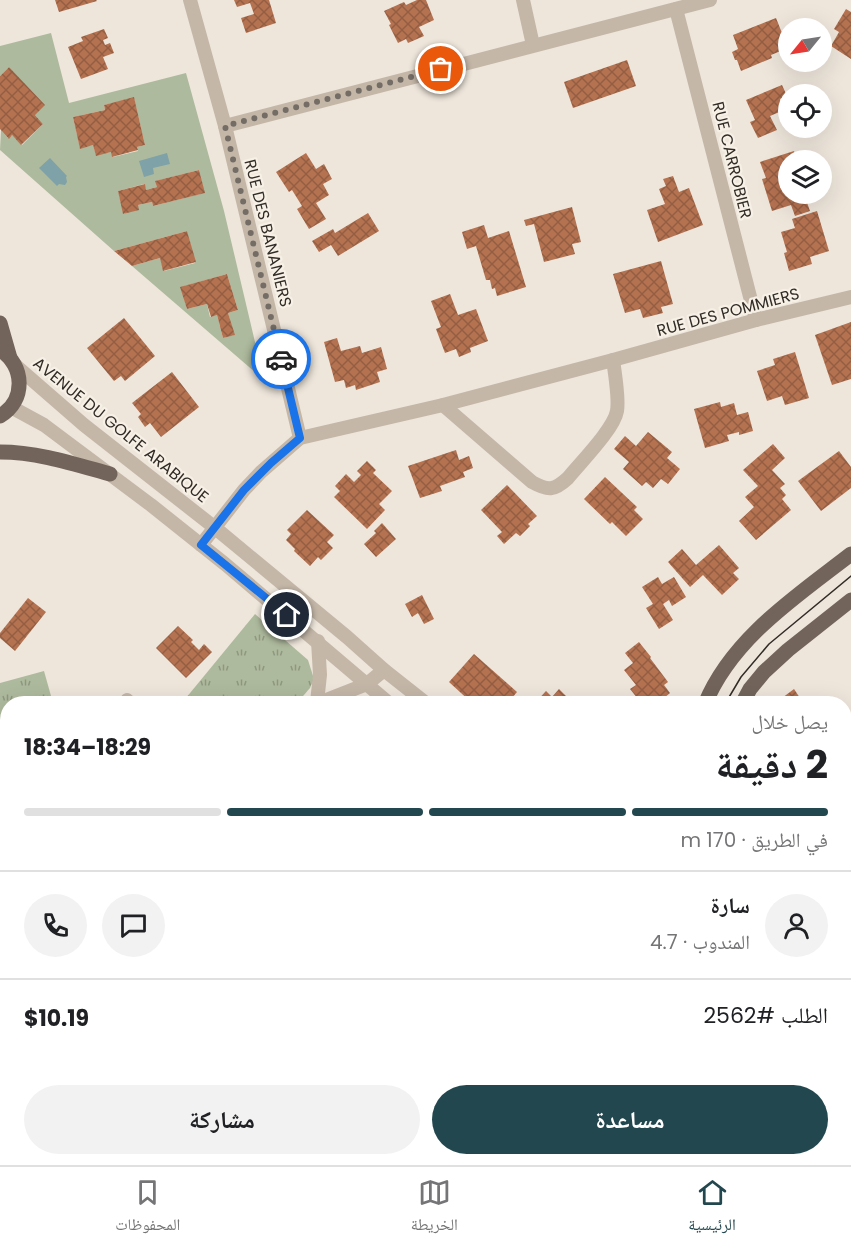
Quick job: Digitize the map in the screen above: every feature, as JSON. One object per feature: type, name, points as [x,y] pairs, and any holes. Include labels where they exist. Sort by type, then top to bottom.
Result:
[{"type":"main road","points":[[0,323],[9,358],[19,373],[19,391],[6,411]]},
{"type":"main road","points":[[0,452],[44,457],[110,474]]},
{"type":"main road","points":[[709,696],[727,664],[747,640],[787,604],[851,554]]},
{"type":"main road","points":[[746,696],[764,672],[788,650],[851,600]]},
{"type":"street","name":"RUE DES BANANIERS","points":[[190,0],[225,126],[300,438]]},
{"type":"street","points":[[523,0],[533,45]]},
{"type":"street","points":[[225,126],[710,0]]},
{"type":"street","name":"RUE CARROBIER","points":[[676,9],[756,320]]},
{"type":"street","name":"RUE DES POMMIERS","points":[[300,438],[443,405],[756,320],[851,297]]},
{"type":"street","name":"AVENUE DU GOLFE ARABIQUE","points":[[9,358],[84,425],[214,527],[417,696]]},
{"type":"street","points":[[443,405],[532,482],[542,488],[551,489],[568,478],[615,420],[618,410],[614,360]]},
{"type":"street","points":[[6,411],[44,425],[110,474],[201,545],[381,696]]},
{"type":"street","points":[[201,545],[248,485],[300,438]]},
{"type":"street","points":[[318,641],[320,675],[318,696]]},
{"type":"street","points":[[335,696],[367,684],[384,670]]},
{"type":"green space","points":[[51,33],[69,103],[186,73],[224,211],[264,380],[132,266],[160,258],[164,271],[195,263],[187,231],[114,251],[0,150],[1,130],[8,138],[12,135],[22,145],[43,124],[35,115],[9,67],[0,76],[0,46]],"holes":[[[134,98],[145,145],[137,147],[138,151],[113,157],[111,152],[96,155],[93,145],[80,148],[73,117],[105,110],[104,105]],[[199,170],[204,193],[153,206],[152,202],[138,205],[124,214],[118,191],[144,184],[146,190],[157,187],[156,181]],[[227,274],[238,310],[228,313],[234,335],[223,338],[217,315],[210,317],[207,304],[187,309],[181,287]]]},
{"type":"green space","points":[[255,614],[308,660],[314,679],[303,696],[188,696]]},
{"type":"green space","points":[[44,671],[51,696],[0,696],[0,683]]},
{"type":"water","points":[[167,153],[170,164],[153,168],[154,174],[144,177],[139,161]]},
{"type":"water","points":[[50,158],[67,176],[65,185],[57,186],[39,168]]},
{"type":"building","points":[[55,0],[96,0],[97,1],[59,12]]},
{"type":"building","points":[[234,0],[269,0],[276,23],[246,33],[241,18],[254,14],[250,3],[237,7]]},
{"type":"building","points":[[417,0],[426,0],[434,20],[419,27],[424,36],[408,43],[406,39],[398,43],[384,11],[404,2],[406,5]]},
{"type":"building","points":[[846,9],[851,12],[851,59],[832,47],[839,32],[834,29]]},
{"type":"building","points":[[776,18],[778,52],[771,55],[772,58],[741,71],[732,52],[738,49],[733,35]]},
{"type":"building","points":[[104,29],[108,38],[103,40],[105,45],[110,43],[114,53],[103,57],[108,69],[81,79],[68,47],[83,41],[81,37]]},
{"type":"building","points":[[627,60],[636,86],[573,108],[564,82]]},
{"type":"building","points":[[9,67],[45,105],[35,115],[43,124],[21,145],[12,135],[9,139],[0,129],[0,76]]},
{"type":"building","points":[[778,87],[778,113],[770,116],[777,130],[758,138],[750,122],[755,120],[746,100]]},
{"type":"building","points":[[134,97],[145,145],[137,147],[138,150],[112,157],[111,152],[96,156],[93,145],[80,149],[73,117],[105,110],[104,105]]},
{"type":"building","points":[[306,153],[316,169],[324,164],[332,179],[323,184],[329,195],[316,203],[326,219],[309,229],[297,209],[302,206],[292,190],[289,192],[276,172]]},
{"type":"building","points":[[778,156],[778,204],[808,204],[810,211],[795,216],[791,205],[772,211],[762,179],[766,178],[760,162]]},
{"type":"building","points":[[199,170],[205,193],[153,206],[152,202],[138,205],[139,210],[123,214],[118,191],[145,184],[146,190],[157,187],[155,181]]},
{"type":"building","points":[[673,176],[679,192],[689,188],[703,225],[658,242],[647,210],[665,204],[659,189],[666,186],[663,179]]},
{"type":"building","points":[[572,207],[581,242],[572,244],[575,254],[544,262],[534,224],[526,226],[524,220]]},
{"type":"building","points":[[817,211],[829,251],[810,257],[812,264],[789,271],[784,253],[787,252],[781,232],[795,228],[792,219]]},
{"type":"building","points":[[368,213],[379,231],[338,256],[331,245],[319,252],[312,241],[333,229],[335,233]]},
{"type":"building","points":[[484,225],[488,238],[509,231],[526,287],[497,296],[495,288],[492,289],[490,280],[486,280],[476,246],[467,249],[462,232]]},
{"type":"building","points":[[187,231],[196,262],[163,271],[160,258],[132,266],[114,251]]},
{"type":"building","points":[[661,261],[673,304],[661,307],[663,313],[643,318],[640,309],[625,313],[613,274]]},
{"type":"building","points":[[227,274],[238,310],[228,313],[235,335],[223,338],[217,315],[211,317],[207,304],[187,309],[180,287]]},
{"type":"building","points":[[450,294],[458,315],[476,309],[488,341],[470,348],[471,352],[459,357],[456,349],[445,353],[436,329],[441,327],[431,301]]},
{"type":"building","points":[[124,318],[155,356],[125,381],[121,376],[114,381],[87,348]]},
{"type":"building","points":[[851,322],[851,379],[832,385],[815,335]]},
{"type":"building","points":[[337,338],[341,351],[360,346],[362,353],[381,347],[387,369],[377,372],[380,382],[356,390],[355,385],[346,388],[344,380],[335,382],[324,342]]},
{"type":"building","points":[[795,352],[809,398],[785,405],[782,396],[767,401],[757,371],[775,365],[773,359]]},
{"type":"building","points":[[172,372],[199,407],[161,437],[150,423],[145,427],[138,417],[141,414],[132,403]]},
{"type":"building","points":[[720,402],[721,407],[734,403],[737,415],[748,412],[753,431],[739,435],[739,432],[727,435],[729,441],[705,448],[694,409]]},
{"type":"building","points":[[648,432],[672,452],[667,458],[680,469],[668,484],[661,479],[653,488],[646,482],[642,486],[623,469],[629,462],[614,449],[625,436],[636,446]]},
{"type":"building","points":[[773,444],[785,458],[772,470],[785,484],[780,488],[786,495],[782,499],[791,510],[756,540],[739,521],[754,507],[745,497],[758,486],[743,470]]},
{"type":"building","points":[[456,450],[459,460],[469,456],[473,468],[463,472],[465,477],[440,486],[442,491],[420,498],[408,466]]},
{"type":"building","points":[[839,451],[851,467],[851,488],[821,511],[798,481]]},
{"type":"building","points":[[367,461],[376,470],[373,473],[392,491],[379,504],[385,510],[367,529],[334,497],[340,491],[335,486],[346,474],[354,482],[361,475],[357,471]]},
{"type":"building","points":[[605,477],[637,507],[634,510],[643,519],[626,536],[584,499]]},
{"type":"building","points":[[507,485],[537,516],[520,536],[516,533],[504,544],[497,536],[502,532],[481,510]]},
{"type":"building","points":[[307,510],[334,535],[327,542],[333,548],[321,560],[318,557],[310,566],[286,540],[291,534],[287,530]]},
{"type":"building","points":[[382,523],[396,539],[376,557],[364,544],[376,533],[374,531]]},
{"type":"building","points":[[719,545],[739,568],[733,573],[739,579],[722,595],[703,575],[690,587],[668,562],[682,549],[696,565]]},
{"type":"building","points":[[658,577],[662,584],[674,577],[686,597],[672,606],[669,600],[663,604],[673,620],[659,629],[646,608],[653,604],[642,587]]},
{"type":"building","points":[[422,595],[434,619],[424,624],[418,613],[412,617],[405,604]]},
{"type":"building","points":[[28,598],[46,612],[15,651],[0,638],[0,633]]},
{"type":"building","points":[[178,626],[193,640],[191,642],[199,650],[204,644],[212,652],[186,678],[156,648]]},
{"type":"building","points":[[639,642],[668,682],[664,685],[670,693],[666,696],[636,696],[630,689],[636,685],[624,670],[633,663],[625,653]]},
{"type":"building","points":[[474,654],[517,692],[514,696],[464,696],[449,682]]},
{"type":"building","points":[[559,689],[566,696],[553,696]]},
{"type":"building","points":[[794,689],[799,696],[785,696]]},
{"type":"building","points":[[546,691],[551,696],[541,696]]},
{"type":"tram line","points":[[730,696],[741,677],[769,644],[851,576]]},
{"type":"way so far","points":[[281,359],[225,126],[441,69]]},
{"type":"route","points":[[281,359],[300,438],[244,490],[201,545],[287,615]]}]
